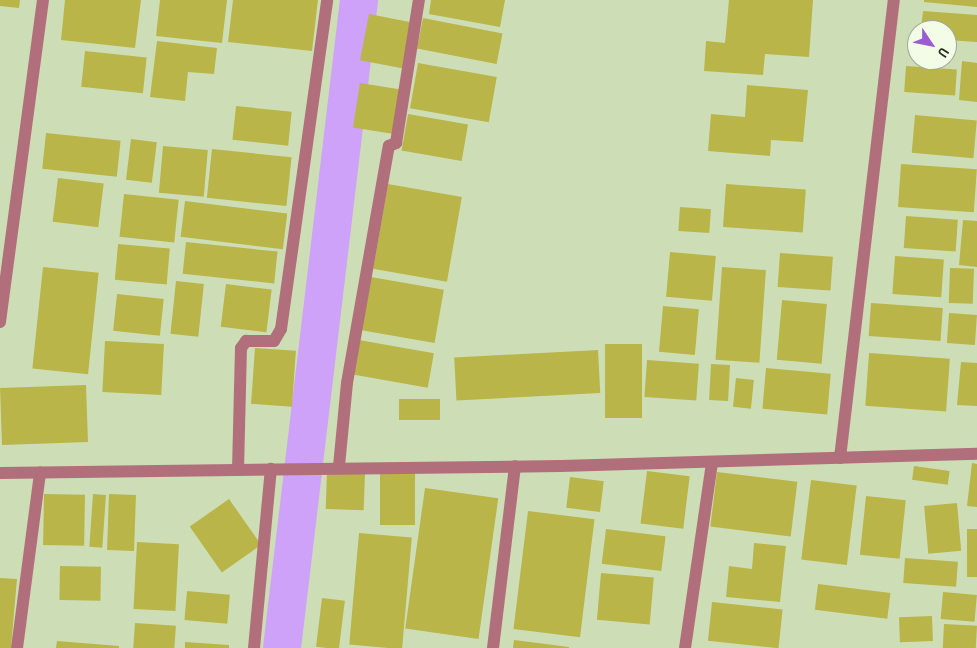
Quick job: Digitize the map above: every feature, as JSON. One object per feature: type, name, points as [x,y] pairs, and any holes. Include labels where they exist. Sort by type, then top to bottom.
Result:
[{"type":"street","points":[[0,322],[43,0]]},
{"type":"street","points":[[238,470],[241,348],[246,341],[274,341],[281,329],[327,0]]},
{"type":"street","points":[[339,466],[347,382],[389,146],[396,143],[419,0]]},
{"type":"street","points":[[840,458],[894,0]]},
{"type":"street","points":[[0,473],[238,470],[339,466],[515,466],[977,454]]},
{"type":"street","points":[[685,648],[712,462]]},
{"type":"street","points":[[493,648],[515,466]]},
{"type":"street","points":[[254,648],[274,469]]},
{"type":"street","points":[[17,648],[40,473]]},
{"type":"building","points":[[0,0],[20,0],[19,8],[0,6]]},
{"type":"building","points":[[65,0],[141,0],[135,48],[61,40]]},
{"type":"building","points":[[160,0],[227,0],[222,43],[156,36]]},
{"type":"building","points":[[233,0],[318,0],[312,51],[228,42]]},
{"type":"building","points":[[431,0],[505,0],[500,27],[429,14]]},
{"type":"building","points":[[729,0],[813,0],[809,57],[765,54],[763,75],[704,71],[706,41],[725,43]]},
{"type":"building","points":[[924,0],[977,0],[977,7],[924,2]]},
{"type":"building","points":[[923,11],[977,15],[977,42],[957,41],[957,20],[922,20]]},
{"type":"building","points":[[369,14],[412,22],[403,69],[360,60]]},
{"type":"building","points":[[423,18],[503,33],[497,64],[417,48]]},
{"type":"building","points":[[157,41],[217,48],[214,74],[188,72],[185,101],[150,97]]},
{"type":"building","points":[[85,51],[147,57],[143,93],[81,87]]},
{"type":"building","points":[[962,61],[977,63],[977,102],[959,100]]},
{"type":"building","points":[[418,63],[497,77],[489,122],[410,108]]},
{"type":"building","points":[[906,66],[907,70],[957,70],[955,95],[904,92]]},
{"type":"building","points":[[360,83],[402,90],[395,134],[353,127]]},
{"type":"building","points":[[747,85],[808,90],[803,142],[771,140],[770,156],[708,151],[711,114],[745,117]]},
{"type":"building","points":[[236,106],[292,112],[288,146],[232,140]]},
{"type":"building","points":[[408,114],[468,125],[462,161],[402,150]]},
{"type":"building","points":[[915,115],[977,120],[973,158],[912,153]]},
{"type":"building","points":[[46,133],[121,141],[117,177],[42,169]]},
{"type":"building","points":[[131,139],[157,142],[152,183],[126,180]]},
{"type":"building","points":[[163,146],[208,150],[204,197],[159,193]]},
{"type":"building","points":[[212,149],[292,157],[286,206],[207,198]]},
{"type":"building","points":[[901,164],[977,169],[974,212],[898,207]]},
{"type":"building","points":[[58,178],[104,184],[98,227],[53,222]]},
{"type":"building","points":[[388,184],[462,197],[447,282],[373,269]]},
{"type":"building","points":[[726,184],[806,190],[803,232],[723,227]]},
{"type":"building","points":[[124,194],[179,200],[174,243],[120,237]]},
{"type":"building","points":[[185,201],[287,214],[283,249],[181,237]]},
{"type":"building","points":[[680,207],[711,209],[709,233],[678,231]]},
{"type":"building","points":[[906,216],[958,220],[956,252],[904,248]]},
{"type":"building","points":[[963,220],[977,221],[977,267],[959,265]]},
{"type":"building","points":[[186,242],[277,252],[274,283],[183,274]]},
{"type":"building","points":[[118,244],[170,249],[167,284],[115,280]]},
{"type":"building","points":[[670,252],[716,256],[712,301],[666,297]]},
{"type":"building","points":[[780,253],[833,257],[830,291],[778,287]]},
{"type":"building","points":[[895,256],[944,259],[941,297],[892,294]]},
{"type":"building","points":[[43,267],[99,273],[88,374],[32,368]]},
{"type":"building","points":[[722,267],[766,270],[759,363],[716,360]]},
{"type":"building","points":[[950,268],[974,269],[973,304],[949,303]]},
{"type":"building","points":[[371,277],[444,290],[434,343],[362,330]]},
{"type":"building","points":[[176,281],[204,284],[198,337],[170,334]]},
{"type":"building","points":[[226,284],[272,290],[266,332],[221,327]]},
{"type":"building","points":[[117,294],[164,299],[160,336],[113,331]]},
{"type":"building","points":[[782,300],[827,304],[822,364],[777,360]]},
{"type":"building","points":[[871,303],[943,308],[941,341],[869,336]]},
{"type":"building","points":[[663,306],[699,309],[695,355],[659,352]]},
{"type":"building","points":[[949,313],[977,315],[975,345],[947,343]]},
{"type":"building","points":[[359,340],[434,353],[428,388],[353,374]]},
{"type":"building","points":[[105,341],[164,344],[161,395],[102,392]]},
{"type":"building","points":[[605,344],[642,344],[642,418],[605,418]]},
{"type":"building","points":[[255,348],[296,351],[292,407],[251,404]]},
{"type":"building","points":[[598,350],[600,393],[456,400],[454,358]]},
{"type":"building","points":[[869,353],[950,359],[946,412],[865,406]]},
{"type":"building","points":[[647,360],[699,364],[696,401],[644,397]]},
{"type":"building","points":[[961,362],[977,363],[977,406],[957,405]]},
{"type":"building","points":[[711,364],[730,365],[728,401],[709,400]]},
{"type":"building","points":[[766,368],[831,374],[827,415],[762,409]]},
{"type":"building","points":[[736,378],[754,380],[751,409],[733,407]]},
{"type":"building","points":[[86,385],[88,442],[2,445],[0,388]]},
{"type":"building","points":[[399,399],[440,399],[440,420],[399,420]]},
{"type":"building","points":[[972,463],[977,464],[977,507],[967,506]]},
{"type":"building","points":[[914,466],[950,471],[948,485],[912,480]]},
{"type":"building","points":[[647,471],[690,476],[683,529],[641,524]]},
{"type":"building","points":[[327,472],[365,473],[364,510],[326,509]]},
{"type":"building","points":[[380,472],[415,472],[415,525],[380,525]]},
{"type":"building","points":[[717,472],[797,482],[791,536],[710,527]]},
{"type":"building","points":[[570,477],[604,481],[600,512],[566,508]]},
{"type":"building","points":[[811,480],[857,486],[847,565],[801,559]]},
{"type":"building","points":[[425,488],[498,498],[479,639],[405,629]]},
{"type":"building","points":[[44,494],[85,495],[84,546],[43,545]]},
{"type":"building","points":[[93,494],[106,495],[102,548],[89,547]]},
{"type":"building","points":[[109,494],[136,495],[134,551],[107,550]]},
{"type":"building","points":[[866,496],[906,500],[900,559],[860,555]]},
{"type":"building","points":[[229,499],[261,545],[222,572],[190,527]]},
{"type":"building","points":[[957,503],[961,551],[928,554],[924,506]]},
{"type":"building","points":[[528,511],[595,519],[580,637],[513,629]]},
{"type":"building","points":[[606,529],[666,536],[661,571],[602,564]]},
{"type":"building","points":[[967,529],[977,529],[977,577],[967,577]]},
{"type":"building","points":[[359,533],[412,538],[402,648],[349,645]]},
{"type":"building","points":[[137,542],[179,544],[175,611],[133,609]]},
{"type":"building","points":[[754,543],[786,546],[780,602],[726,597],[729,566],[752,569]]},
{"type":"building","points":[[905,558],[958,562],[956,587],[903,583]]},
{"type":"building","points":[[60,566],[101,567],[100,601],[59,600]]},
{"type":"building","points":[[601,573],[654,578],[650,624],[597,620]]},
{"type":"building","points":[[0,578],[17,579],[11,648],[0,648]]},
{"type":"building","points":[[818,584],[890,593],[887,619],[815,610]]},
{"type":"building","points":[[187,591],[230,595],[227,624],[184,620]]},
{"type":"building","points":[[943,592],[977,595],[975,622],[941,619]]},
{"type":"building","points":[[322,598],[345,601],[339,648],[316,647]]},
{"type":"building","points":[[712,602],[783,609],[779,648],[708,641]]},
{"type":"building","points":[[932,616],[933,641],[900,642],[899,617]]},
{"type":"building","points":[[135,623],[176,626],[174,648],[133,648]]},
{"type":"building","points":[[944,624],[977,626],[976,648],[943,648]]},
{"type":"building","points":[[514,640],[569,647],[569,648],[513,648]]},
{"type":"building","points":[[57,641],[119,646],[119,648],[56,648]]},
{"type":"building","points":[[185,642],[229,645],[229,648],[185,648]]},
{"type":"waterway","points":[[282,648],[359,0]]}]
